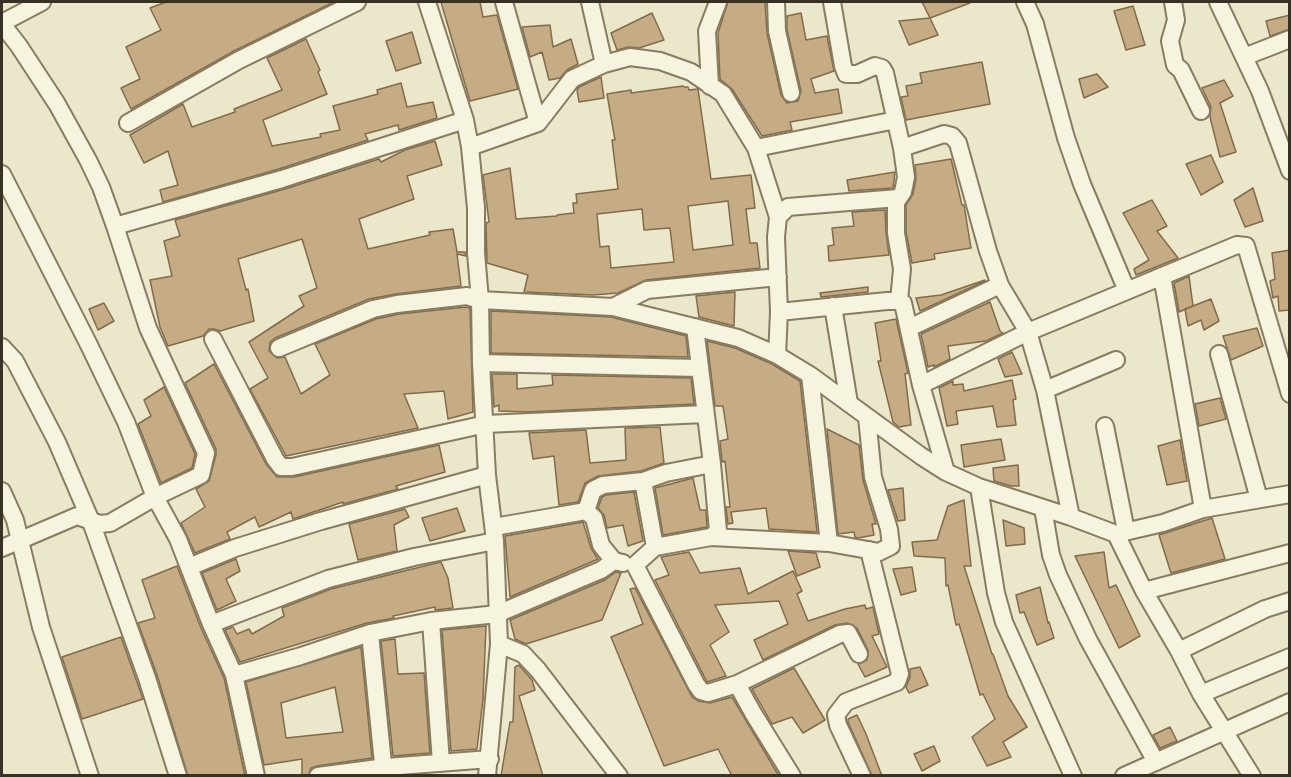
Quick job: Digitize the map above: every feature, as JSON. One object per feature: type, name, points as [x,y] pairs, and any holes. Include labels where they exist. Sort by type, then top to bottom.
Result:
[{"type":"street","points":[[2,548],[77,516],[100,524],[110,523],[155,497],[201,475],[206,453],[148,328],[101,186],[62,113],[20,46],[2,24],[42,2]]},
{"type":"street","points":[[128,123],[239,60],[357,2]]},
{"type":"street","points":[[318,776],[386,767],[441,763],[489,767],[499,644],[494,534],[487,475],[481,363],[476,208],[465,120],[427,2]]},
{"type":"street","points":[[504,2],[538,123]]},
{"type":"street","points":[[590,2],[604,64]]},
{"type":"street","points":[[710,86],[707,31],[718,2]]},
{"type":"street","points":[[776,2],[777,31],[791,93]]},
{"type":"street","points":[[832,2],[846,74],[857,74],[875,66],[882,68],[896,120],[906,177],[903,192],[896,202],[896,233],[902,269],[899,301]]},
{"type":"street","points":[[1025,2],[1035,24],[1066,138],[1082,184],[1127,291]]},
{"type":"street","points":[[1173,2],[1176,20],[1170,41],[1175,65],[1181,70],[1201,111]]},
{"type":"street","points":[[1218,2],[1260,92],[1290,171]]},
{"type":"street","points":[[1244,57],[1290,39]]},
{"type":"street","points":[[470,147],[538,123],[572,79],[604,64],[630,57],[660,61],[691,72],[723,94],[756,148],[778,218],[776,237],[779,312],[777,355]]},
{"type":"street","points":[[115,226],[282,179],[465,120]]},
{"type":"street","points":[[756,148],[896,120]]},
{"type":"street","points":[[902,148],[944,134],[952,136],[958,143],[988,251],[1000,285],[1028,332],[1045,390],[1071,517]]},
{"type":"street","points":[[2,174],[89,345],[126,423],[155,497],[173,529],[234,675],[256,776]]},
{"type":"street","points":[[778,218],[788,207],[898,198]]},
{"type":"street","points":[[921,385],[1028,332],[1237,244],[1246,246],[1290,394]]},
{"type":"street","points":[[1162,276],[1203,509]]},
{"type":"street","points":[[613,307],[647,290],[778,277]]},
{"type":"street","points":[[909,328],[1000,285]]},
{"type":"street","points":[[279,348],[381,307],[467,296],[480,300],[613,307],[738,338],[777,355],[810,375],[946,472],[979,487],[1121,533],[1163,524],[1203,509],[1290,494]]},
{"type":"street","points":[[779,312],[899,301],[903,303],[921,385],[946,472]]},
{"type":"street","points":[[833,306],[849,403]]},
{"type":"street","points":[[695,327],[712,464],[717,531],[711,537]]},
{"type":"street","points":[[213,339],[281,467],[292,467],[486,424],[705,414]]},
{"type":"street","points":[[2,346],[15,361],[57,442],[90,519],[144,668],[178,776]]},
{"type":"street","points":[[1219,354],[1259,498]]},
{"type":"street","points":[[1045,390],[1116,360]]},
{"type":"street","points":[[481,363],[699,368]]},
{"type":"street","points":[[810,375],[829,543]]},
{"type":"street","points":[[635,565],[655,547],[711,537],[829,543],[879,552],[891,546],[889,529],[873,477],[867,417]]},
{"type":"street","points":[[1105,426],[1121,533],[1144,591],[1222,731],[1252,776]]},
{"type":"street","points":[[586,512],[593,490],[603,485],[642,481],[666,473],[712,464]]},
{"type":"street","points":[[189,567],[235,548],[302,527],[487,475]]},
{"type":"street","points":[[642,481],[655,547]]},
{"type":"street","points":[[979,487],[996,593],[1004,622],[1073,776]]},
{"type":"street","points":[[2,491],[15,520],[41,627],[90,776]]},
{"type":"street","points":[[1043,508],[1047,537],[1058,575],[1088,639],[1156,762]]},
{"type":"street","points":[[211,624],[328,579],[494,534],[586,512]]},
{"type":"street","points":[[586,512],[594,518],[601,545],[614,561],[635,565]]},
{"type":"street","points":[[862,776],[838,725],[837,715],[846,702],[897,682],[900,674],[870,550]]},
{"type":"street","points":[[1144,591],[1290,553]]},
{"type":"street","points":[[234,675],[370,633],[431,621],[497,614],[601,570],[614,561]]},
{"type":"street","points":[[635,565],[701,691],[708,693],[737,684],[840,634],[848,633],[859,654]]},
{"type":"street","points":[[1179,651],[1265,609],[1290,601]]},
{"type":"street","points":[[431,621],[441,763]]},
{"type":"street","points":[[370,633],[383,764],[386,767]]},
{"type":"street","points":[[499,644],[523,654],[538,670],[619,776]]},
{"type":"street","points":[[1201,694],[1290,657]]},
{"type":"street","points":[[737,684],[792,776]]},
{"type":"street","points":[[1124,776],[1290,702]]},
{"type":"building","points":[[166,2],[334,2],[234,51],[131,109],[121,88],[140,79],[126,47],[161,30],[150,8]]},
{"type":"building","points":[[441,2],[480,2],[483,17],[497,15],[518,89],[470,101]]},
{"type":"building","points":[[728,2],[765,2],[767,33],[781,95],[787,103],[798,101],[801,91],[787,30],[787,16],[801,13],[806,40],[827,36],[834,71],[811,79],[815,93],[838,89],[842,113],[790,122],[792,130],[762,136],[732,89],[720,79],[718,33]]},
{"type":"building","points":[[922,2],[970,2],[970,3],[930,18]]},
{"type":"building","points":[[1133,6],[1145,45],[1126,50],[1114,11]]},
{"type":"building","points":[[652,13],[664,40],[639,48],[628,47],[617,50],[611,33]]},
{"type":"building","points":[[1290,15],[1290,29],[1270,36],[1266,21]]},
{"type":"building","points":[[930,18],[938,35],[909,45],[899,21]]},
{"type":"building","points":[[550,25],[553,47],[571,39],[578,64],[567,70],[560,78],[549,80],[542,52],[530,57],[522,27]]},
{"type":"building","points":[[412,32],[421,63],[396,71],[386,41]]},
{"type":"building","points":[[306,39],[320,70],[318,72],[327,94],[263,120],[272,146],[321,137],[320,134],[340,130],[333,106],[378,94],[377,90],[401,83],[407,107],[433,102],[437,118],[399,130],[398,125],[365,134],[368,140],[279,169],[163,202],[160,190],[178,185],[168,151],[144,163],[130,135],[183,104],[192,127],[235,112],[234,109],[282,90],[267,58]]},
{"type":"building","points":[[982,62],[990,104],[906,120],[901,97],[908,96],[906,86],[922,83],[920,73]]},
{"type":"building","points":[[1097,74],[1108,87],[1084,98],[1079,79]]},
{"type":"building","points":[[601,77],[604,98],[579,102],[577,90],[579,87]]},
{"type":"building","points":[[1224,80],[1233,96],[1220,103],[1236,152],[1220,157],[1210,117],[1211,107],[1202,88]]},
{"type":"building","points":[[683,86],[688,87],[689,90],[698,89],[711,179],[751,175],[755,208],[746,209],[750,243],[757,243],[760,268],[646,280],[618,293],[593,295],[524,292],[528,275],[487,263],[486,223],[489,222],[483,175],[510,168],[516,219],[574,213],[573,203],[577,203],[576,194],[618,189],[612,140],[615,140],[607,94],[631,90],[631,93]],"holes":[[[728,201],[733,245],[693,250],[688,206]],[[642,209],[644,230],[670,228],[674,262],[611,268],[609,246],[600,247],[597,214]]]},
{"type":"building","points":[[435,141],[442,165],[407,176],[414,199],[359,219],[368,249],[430,235],[429,232],[453,229],[457,252],[465,252],[466,256],[457,254],[461,286],[369,299],[275,338],[270,342],[269,351],[277,358],[285,357],[301,394],[330,375],[315,344],[376,319],[399,314],[470,308],[473,412],[448,419],[444,391],[404,394],[418,428],[286,456],[250,389],[268,378],[249,342],[304,306],[299,296],[317,288],[302,239],[238,259],[246,290],[248,289],[254,321],[220,331],[209,329],[203,336],[168,346],[160,327],[150,280],[172,276],[164,241],[180,236],[175,220],[285,189],[379,159],[381,162],[405,150]]},
{"type":"building","points":[[1211,155],[1223,182],[1201,195],[1186,164]]},
{"type":"building","points":[[951,159],[962,205],[964,205],[971,248],[934,254],[935,259],[912,263],[906,232],[906,205],[913,194],[916,179],[915,165]]},
{"type":"building","points":[[895,172],[893,188],[849,191],[847,180]]},
{"type":"building","points":[[1253,188],[1263,221],[1245,227],[1234,200]]},
{"type":"building","points":[[1152,200],[1167,226],[1157,231],[1178,258],[1136,275],[1134,269],[1149,260],[1123,213]]},
{"type":"building","points":[[885,210],[889,255],[829,261],[828,246],[834,245],[832,228],[854,226],[852,212]]},
{"type":"building","points":[[1290,250],[1290,310],[1279,311],[1278,296],[1273,298],[1270,281],[1275,279],[1272,253]]},
{"type":"building","points":[[1189,276],[1193,306],[1179,312],[1174,283]]},
{"type":"building","points":[[985,280],[920,311],[916,298],[941,295]]},
{"type":"building","points":[[868,287],[868,292],[821,297],[820,293]]},
{"type":"building","points":[[735,292],[734,326],[699,317],[696,296]]},
{"type":"building","points":[[1211,299],[1219,321],[1204,330],[1201,320],[1188,326],[1185,309]]},
{"type":"building","points":[[990,302],[1000,331],[1003,333],[986,341],[948,346],[950,359],[934,367],[934,365],[928,367],[921,334]]},
{"type":"building","points":[[104,303],[114,321],[98,330],[89,309]]},
{"type":"building","points":[[491,311],[611,317],[686,336],[688,357],[491,353]]},
{"type":"building","points":[[896,319],[908,373],[905,374],[911,425],[899,427],[893,422],[878,361],[881,361],[875,323]]},
{"type":"building","points":[[1257,328],[1263,346],[1231,360],[1223,336]]},
{"type":"building","points":[[707,341],[735,348],[772,364],[800,381],[817,532],[769,529],[766,508],[731,512],[733,523],[728,524],[726,507],[730,507],[725,461],[722,462],[720,441],[728,439],[723,406],[715,406]]},
{"type":"building","points":[[1012,352],[1022,374],[1005,377],[998,359]]},
{"type":"building","points":[[214,364],[266,464],[277,477],[294,477],[439,445],[445,472],[396,486],[398,489],[343,504],[343,502],[293,519],[291,512],[259,527],[255,517],[227,532],[230,539],[195,553],[181,523],[205,507],[196,489],[209,481],[216,449],[185,383]]},
{"type":"building","points":[[492,374],[517,374],[517,389],[553,385],[552,375],[691,378],[694,404],[526,412],[499,411],[499,405],[494,407]]},
{"type":"building","points":[[1012,380],[1016,399],[1013,400],[1016,425],[997,427],[993,406],[956,411],[958,424],[947,426],[939,388],[953,381],[953,385],[963,384],[964,391]]},
{"type":"building","points":[[164,387],[195,454],[192,468],[161,483],[138,424],[151,416],[144,400]]},
{"type":"building","points":[[1220,398],[1226,419],[1199,426],[1195,404]]},
{"type":"building","points":[[660,427],[664,463],[641,471],[598,476],[585,483],[578,502],[559,505],[554,456],[533,459],[529,433],[586,430],[590,463],[626,460],[625,428]]},
{"type":"building","points":[[827,429],[859,445],[863,480],[876,524],[872,524],[874,535],[858,538],[855,537],[854,532],[838,534]]},
{"type":"building","points":[[1001,439],[1005,460],[964,467],[961,445]]},
{"type":"building","points":[[1180,440],[1187,481],[1167,485],[1158,446]]},
{"type":"building","points":[[1018,465],[1019,486],[994,481],[993,468]]},
{"type":"building","points":[[693,478],[700,510],[706,510],[707,527],[663,535],[655,488]]},
{"type":"building","points":[[903,488],[905,520],[898,521],[888,490]]},
{"type":"building","points":[[634,492],[643,541],[628,546],[623,525],[607,528],[604,515],[598,508],[602,497],[606,495]]},
{"type":"building","points":[[964,500],[971,566],[964,566],[1008,696],[1027,727],[1003,742],[1011,757],[987,766],[972,737],[995,719],[983,694],[980,695],[959,624],[956,625],[948,585],[946,586],[945,558],[914,556],[912,542],[937,540],[948,506]]},
{"type":"building","points":[[457,508],[465,531],[430,541],[422,518]]},
{"type":"building","points":[[405,509],[409,517],[394,525],[397,551],[358,560],[349,524]]},
{"type":"building","points":[[1212,518],[1225,559],[1171,573],[1159,535]]},
{"type":"building","points":[[1003,520],[1024,528],[1025,544],[1006,546]]},
{"type":"building","points":[[583,522],[591,548],[598,559],[510,597],[505,536]]},
{"type":"building","points":[[788,551],[816,553],[820,567],[797,576]]},
{"type":"building","points":[[689,552],[700,573],[740,568],[748,594],[793,571],[802,591],[797,594],[808,621],[845,609],[865,605],[866,609],[873,607],[879,634],[872,636],[887,667],[865,677],[858,664],[867,660],[868,650],[857,628],[847,623],[835,625],[763,660],[754,640],[788,624],[779,601],[715,605],[729,632],[710,645],[726,676],[707,682],[655,580],[669,575],[661,557]]},
{"type":"building","points":[[1104,552],[1109,588],[1116,585],[1140,636],[1119,648],[1075,556]]},
{"type":"building","points":[[236,559],[240,571],[226,579],[236,601],[217,610],[202,573]]},
{"type":"building","points":[[441,562],[448,578],[453,608],[435,610],[435,607],[393,616],[394,618],[367,623],[240,662],[225,630],[233,627],[237,634],[249,629],[252,634],[284,616],[282,608],[331,589]]},
{"type":"building","points":[[177,566],[201,628],[224,678],[245,776],[188,776],[157,675],[138,623],[155,618],[142,580]]},
{"type":"building","points":[[912,567],[916,591],[901,595],[893,569]]},
{"type":"building","points":[[616,572],[621,573],[602,620],[526,644],[515,639],[510,620],[605,580]]},
{"type":"building","points":[[1040,587],[1048,623],[1054,638],[1037,645],[1024,612],[1020,613],[1016,595]]},
{"type":"building","points":[[635,588],[692,697],[698,701],[710,703],[732,697],[779,776],[732,776],[718,749],[664,766],[611,637],[643,624],[630,589]]},
{"type":"building","points":[[486,626],[483,699],[477,749],[451,751],[442,630]]},
{"type":"building","points":[[121,637],[143,699],[82,719],[62,657]]},
{"type":"building","points":[[395,639],[398,674],[424,673],[430,753],[393,756],[381,641]]},
{"type":"building","points":[[361,647],[372,758],[317,766],[311,768],[308,776],[302,776],[302,759],[264,765],[246,682]],"holes":[[[335,687],[343,732],[286,738],[281,703]]]},
{"type":"building","points":[[519,665],[532,680],[535,690],[519,696],[543,776],[501,776],[510,722],[513,722],[515,667]]},
{"type":"building","points":[[920,667],[928,685],[909,693],[906,687],[910,669]]},
{"type":"building","points":[[794,668],[825,720],[803,733],[792,717],[772,724],[752,689]]},
{"type":"building","points":[[857,715],[882,776],[872,776],[848,722],[848,719]]},
{"type":"building","points":[[1170,727],[1177,741],[1160,748],[1153,735]]},
{"type":"building","points":[[934,746],[940,761],[922,771],[914,754]]}]
